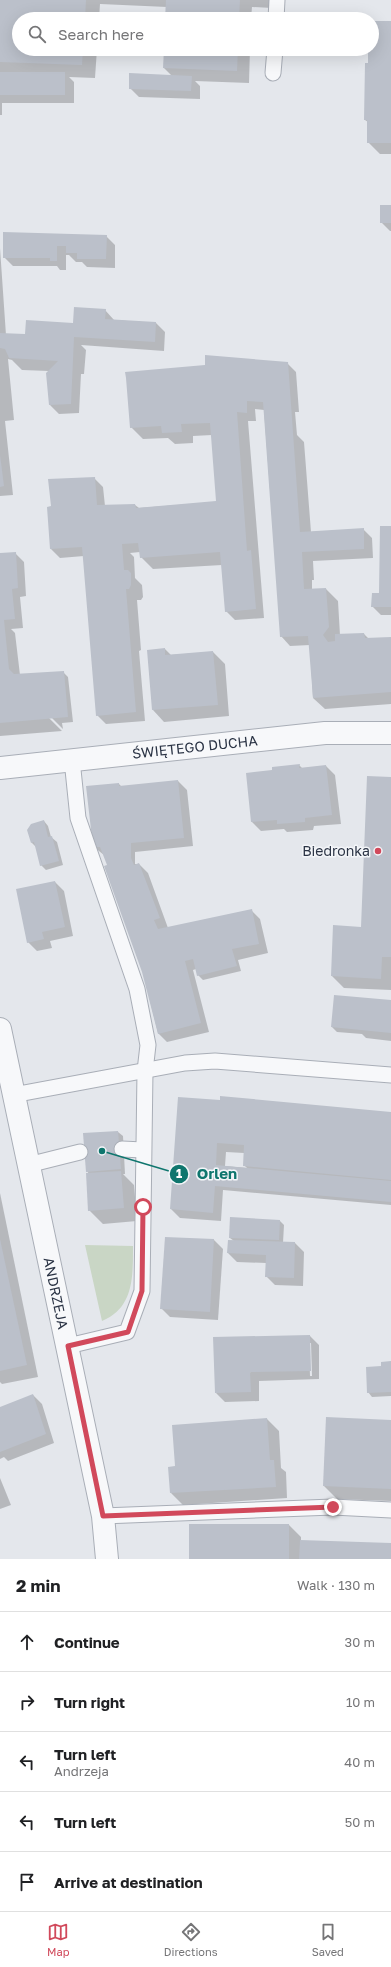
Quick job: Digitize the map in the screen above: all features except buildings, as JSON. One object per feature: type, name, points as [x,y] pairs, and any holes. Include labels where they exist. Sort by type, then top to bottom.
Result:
[{"type":"street","name":"ŚWIĘTEGO DUCHA","points":[[0,768],[325,733],[391,733]]},
{"type":"street","name":"ANDRZEJA","points":[[0,1029],[103,1516],[107,1559]]},
{"type":"lane","points":[[276,12],[277,0]]},
{"type":"lane","points":[[273,73],[274,56]]},
{"type":"lane","points":[[68,1346],[128,1332],[142,1291],[143,1150],[145,1072],[148,1045],[137,989],[78,818],[72,760]]},
{"type":"lane","points":[[13,1095],[145,1072],[185,1063],[215,1061],[391,1075]]},
{"type":"lane","points":[[122,1149],[143,1150]]},
{"type":"lane","points":[[28,1165],[80,1152]]},
{"type":"lane","points":[[103,1516],[333,1507],[391,1510]]},
{"type":"green space","points":[[85,1245],[133,1246],[133,1269],[130,1290],[120,1308],[113,1315],[102,1321]]},
{"type":"place","name":"Biedronka","points":[[378,851]]},
{"type":"place","name":"Orlen","points":[[102,1151]]},
{"type":"route","points":[[143,1207],[142,1291],[128,1332],[68,1346],[103,1516],[333,1507]]}]
